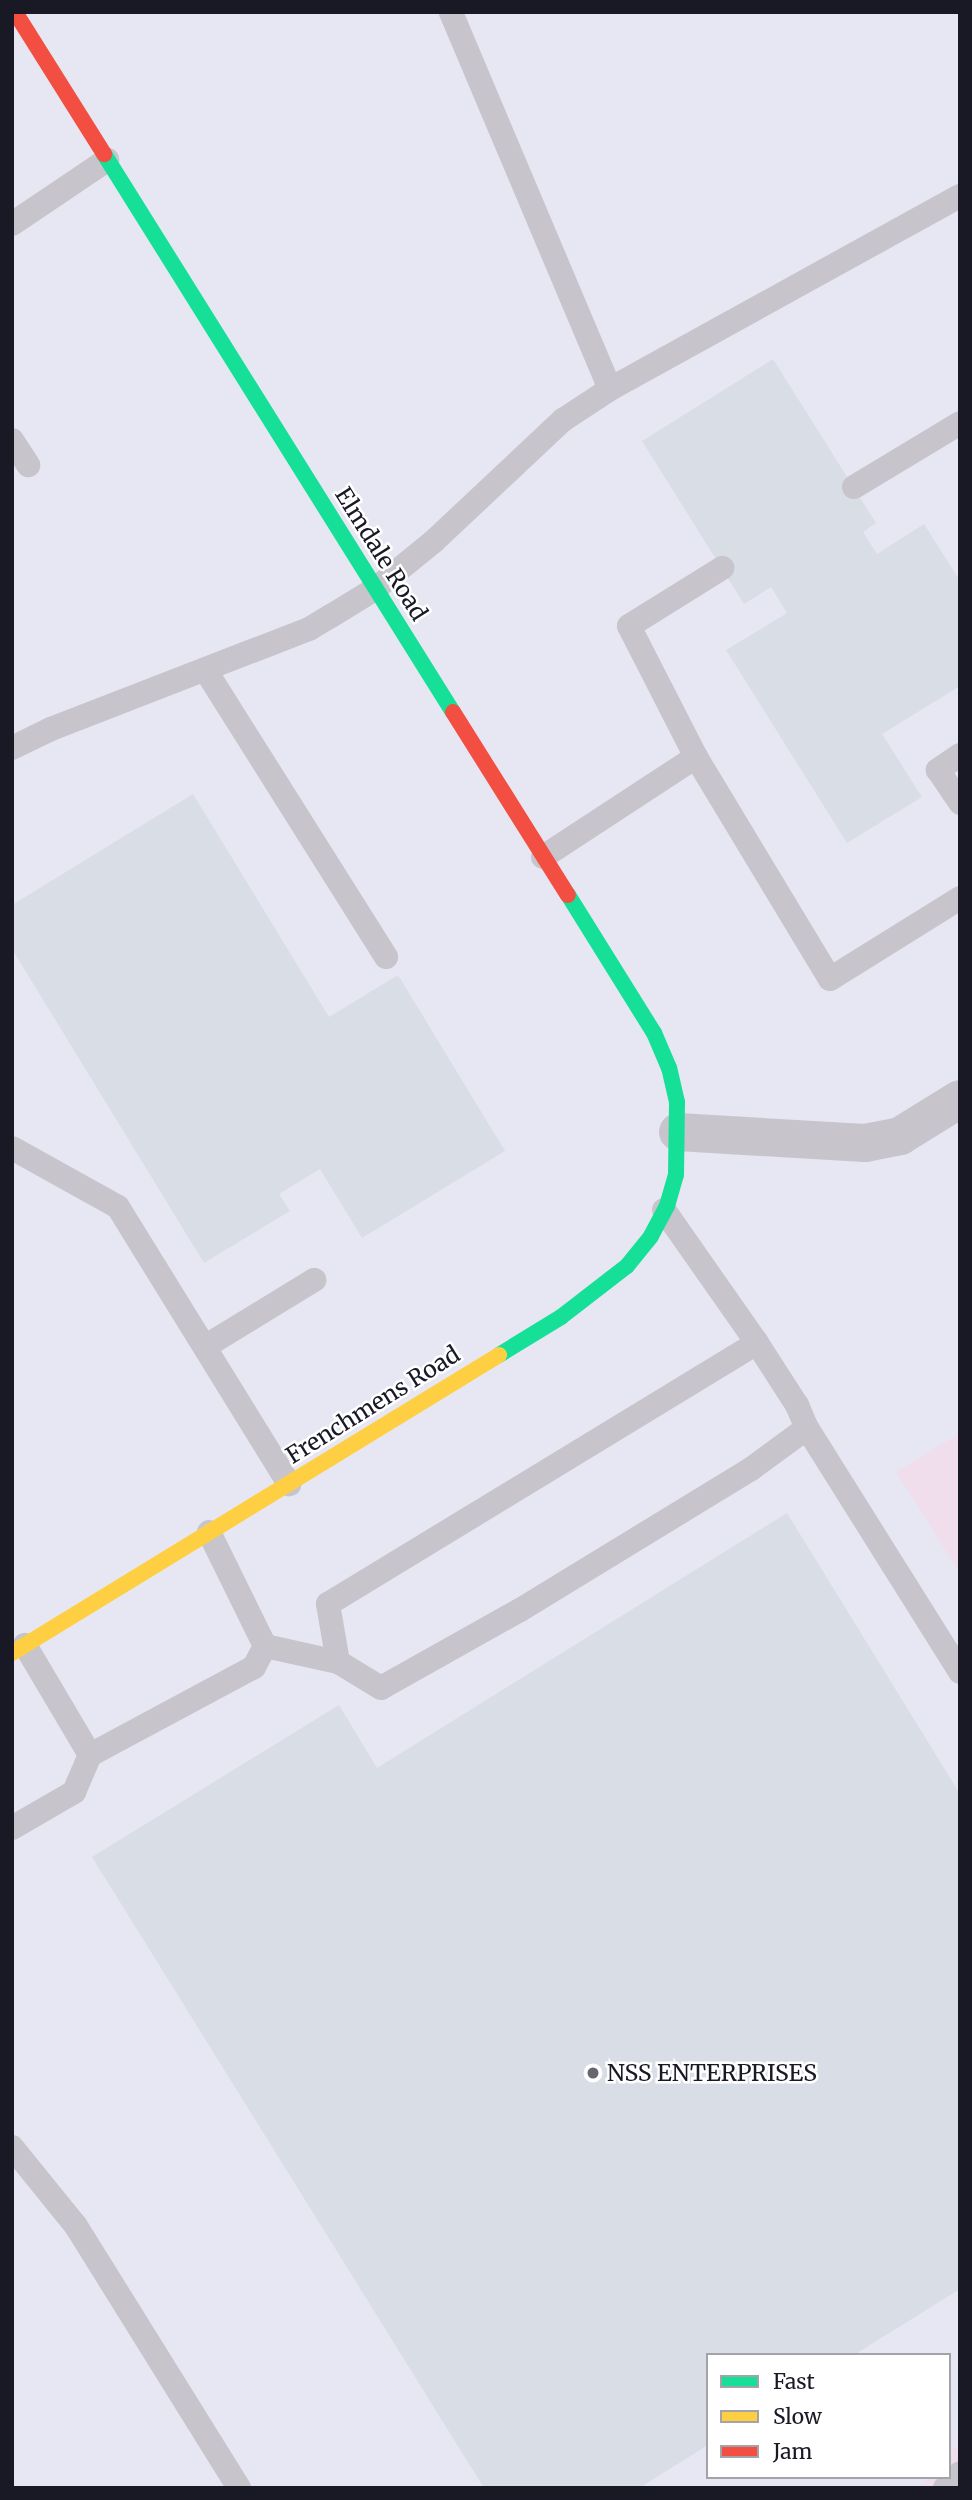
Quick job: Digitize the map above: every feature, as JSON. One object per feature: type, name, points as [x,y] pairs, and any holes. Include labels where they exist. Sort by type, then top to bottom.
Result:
[{"type":"street","name":"Elmdale Road","points":[[15,12],[654,1032],[669,1068],[677,1102],[678,1132]]},
{"type":"street","points":[[678,1132],[864,1143],[900,1136],[960,1100]]},
{"type":"street","name":"Frenchmens Road","points":[[19,1649],[561,1317],[601,1289],[628,1266],[651,1237],[676,1175],[678,1132]]},
{"type":"lane","points":[[451,12],[610,389]]},
{"type":"lane","points":[[12,224],[107,160]]},
{"type":"lane","points":[[12,748],[309,629],[376,589],[434,541],[563,419],[610,389],[960,197]]},
{"type":"lane","points":[[854,487],[960,423]]},
{"type":"lane","points":[[12,440],[28,465]]},
{"type":"lane","points":[[722,568],[629,626],[696,757],[830,979],[960,898]]},
{"type":"lane","points":[[205,671],[386,957]]},
{"type":"lane","points":[[960,755],[938,770],[960,803]]},
{"type":"lane","points":[[543,858],[696,757]]},
{"type":"lane","points":[[12,1148],[118,1207],[289,1484]]},
{"type":"lane","points":[[664,1210],[797,1405],[807,1428],[960,1672]]},
{"type":"lane","points":[[206,1346],[314,1280]]},
{"type":"lane","points":[[338,1662],[328,1604],[757,1343]]},
{"type":"lane","points":[[265,1646],[338,1662],[381,1688],[520,1610],[751,1469],[807,1428]]},
{"type":"lane","points":[[209,1532],[265,1646]]},
{"type":"lane","points":[[12,1828],[74,1792],[90,1755],[254,1667],[265,1646]]},
{"type":"lane","points":[[19,1649],[90,1755]]},
{"type":"lane","points":[[12,2147],[76,2226],[239,2488]]},
{"type":"lane","points":[[945,2488],[960,2473]]},
{"type":"shaded area","points":[[12,12],[960,12],[960,2488],[12,2488]]},
{"type":"shaded area","points":[[960,1433],[960,1573],[896,1472]]},
{"type":"shaded area","points":[[960,2443],[960,2488],[918,2488],[926,2479],[951,2479],[951,2452]]},
{"type":"building","points":[[773,359],[876,523],[863,532],[877,554],[924,524],[960,581],[960,686],[882,734],[922,797],[847,843],[726,650],[787,613],[771,587],[744,604],[642,441]]},
{"type":"building","points":[[193,794],[329,1017],[398,975],[505,1151],[362,1238],[320,1169],[279,1194],[290,1211],[204,1263],[12,949],[12,905]]},
{"type":"building","name":"NSS ENTERPRISES","points":[[787,1513],[960,1794],[960,2289],[857,2353],[706,2353],[706,2446],[639,2488],[484,2488],[92,1857],[339,1705],[377,1768]]},
{"type":"traffic: fast","points":[[104,154],[453,712]]},
{"type":"traffic: fast","points":[[499,1355],[561,1317],[627,1266],[651,1236],[667,1206],[676,1175],[677,1102],[669,1068],[654,1033],[568,895]]},
{"type":"traffic: slow","points":[[12,1653],[499,1355]]},
{"type":"traffic: jam","points":[[15,12],[104,154]]},
{"type":"traffic: jam","points":[[453,712],[568,895]]},
{"type":"place","name":"NSS ENTERPRISES","points":[[593,2073]]}]
